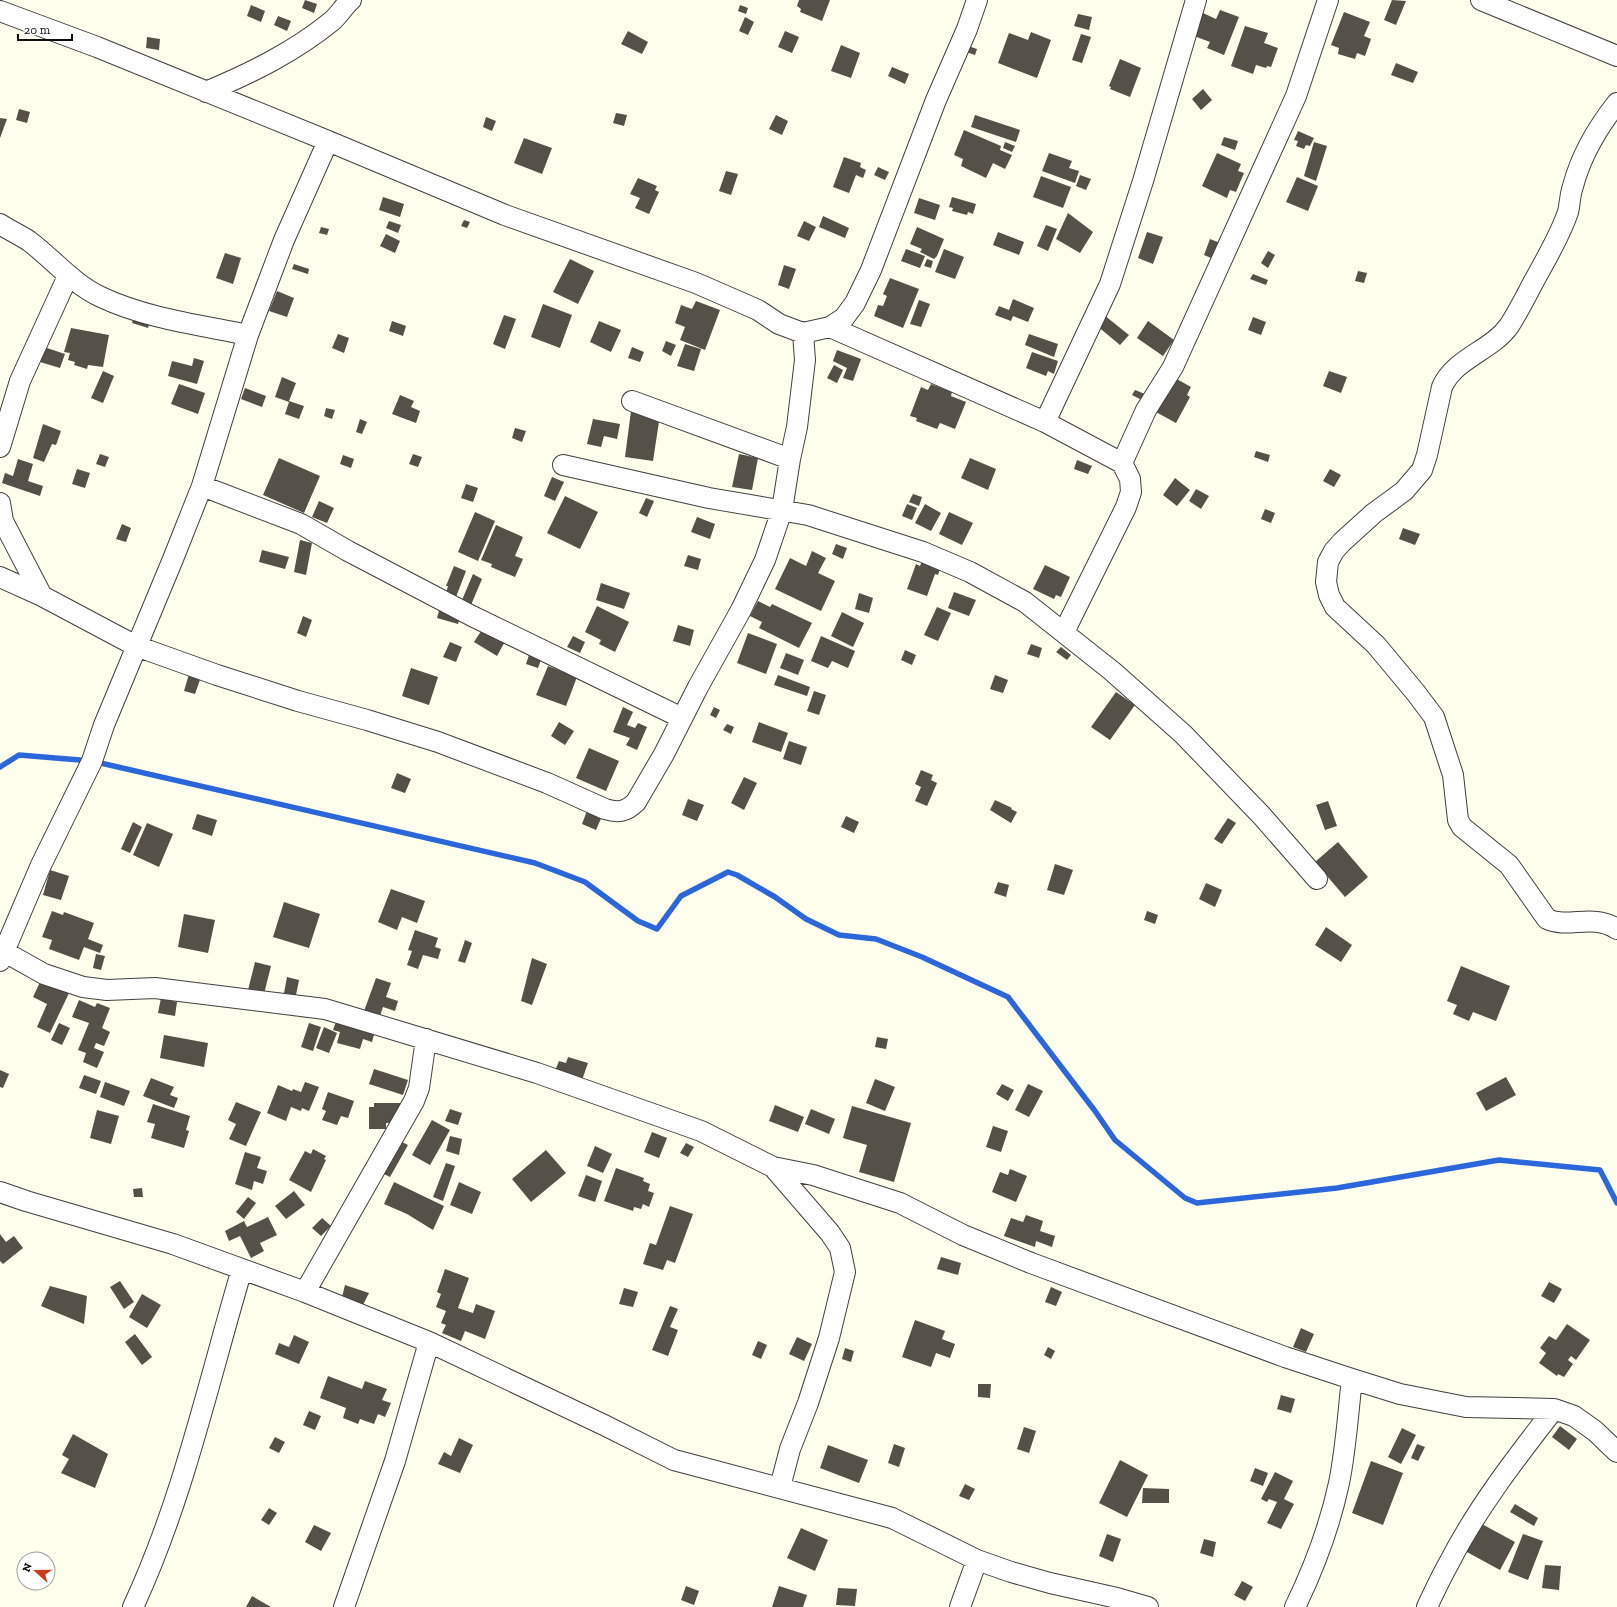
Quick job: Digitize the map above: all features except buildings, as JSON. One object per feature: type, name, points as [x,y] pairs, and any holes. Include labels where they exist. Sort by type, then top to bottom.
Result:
[{"type":"street","points":[[206,92],[235,80],[278,58],[333,20],[350,0]]},
{"type":"street","points":[[0,11],[97,47],[505,215],[696,283],[758,310],[779,324],[803,333],[830,327],[844,318],[855,303],[870,270],[936,100],[967,30],[977,0]]},
{"type":"street","points":[[1045,422],[1110,284],[1143,181],[1196,0]]},
{"type":"street","points":[[1122,463],[1146,410],[1173,367],[1296,96],[1328,0]]},
{"type":"street","points":[[1481,0],[1617,56]]},
{"type":"street","points":[[1617,103],[1582,160],[1573,186],[1568,212],[1555,243],[1508,327],[1490,345],[1453,370],[1446,378],[1442,387],[1428,455],[1422,470],[1404,491],[1374,513],[1334,551],[1328,562],[1326,582],[1328,595],[1335,607],[1376,645],[1434,717],[1453,775],[1458,820],[1462,827],[1509,865],[1547,919],[1555,922],[1596,921],[1608,924],[1617,929]]},
{"type":"street","points":[[328,141],[284,240],[248,336],[202,486],[104,725],[92,761],[40,866],[2,956],[44,974],[83,987],[107,990],[155,988],[325,1009],[426,1039],[537,1073],[701,1131],[774,1168],[814,1175],[900,1203],[963,1235],[1031,1263],[1278,1354],[1400,1394],[1466,1407],[1554,1409],[1574,1416],[1616,1448]]},
{"type":"street","points":[[0,224],[28,241],[68,276],[100,296],[125,307],[162,317],[248,336]]},
{"type":"street","points":[[0,447],[20,381],[68,276]]},
{"type":"street","points":[[830,327],[1045,422],[1122,463],[1130,479],[1131,492],[1126,507],[1064,632]]},
{"type":"street","points":[[0,577],[42,596],[136,646],[217,675],[438,742],[547,783],[572,796],[614,812],[623,812],[636,802],[741,610],[765,560],[782,510],[797,427],[804,380],[805,360],[803,333]]},
{"type":"street","points":[[632,401],[790,459]]},
{"type":"street","points":[[563,464],[701,496],[808,515],[923,552],[970,572],[1025,602],[1144,698],[1183,734],[1262,816],[1317,879]]},
{"type":"street","points":[[202,486],[301,524],[348,551],[472,616],[682,718]]},
{"type":"street","points":[[0,503],[3,521],[42,596]]},
{"type":"street","points":[[305,1292],[414,1101],[419,1088],[426,1039]]},
{"type":"street","points":[[774,1168],[830,1233],[840,1248],[845,1272],[829,1338],[808,1403],[790,1449],[780,1487]]},
{"type":"street","points":[[0,1192],[173,1244],[305,1292],[429,1342],[674,1460],[892,1518],[977,1560],[1011,1572],[1115,1602],[1148,1607]]},
{"type":"street","points":[[133,1607],[152,1567],[196,1436],[223,1332],[242,1269]]},
{"type":"street","points":[[349,1604],[395,1462],[429,1342]]},
{"type":"street","points":[[1295,1607],[1316,1558],[1328,1524],[1339,1482],[1352,1379]]},
{"type":"street","points":[[1427,1607],[1449,1562],[1479,1513],[1516,1458],[1554,1409]]},
{"type":"street","points":[[960,1607],[977,1560]]},
{"type":"waterway","points":[[0,767],[19,755],[92,761],[535,863],[585,882],[638,921],[657,929],[681,896],[728,872],[737,875],[775,897],[806,919],[839,935],[876,939],[922,957],[1008,997],[1095,1111],[1115,1140],[1185,1198],[1197,1203],[1337,1188],[1499,1160],[1600,1170],[1617,1203]]}]
